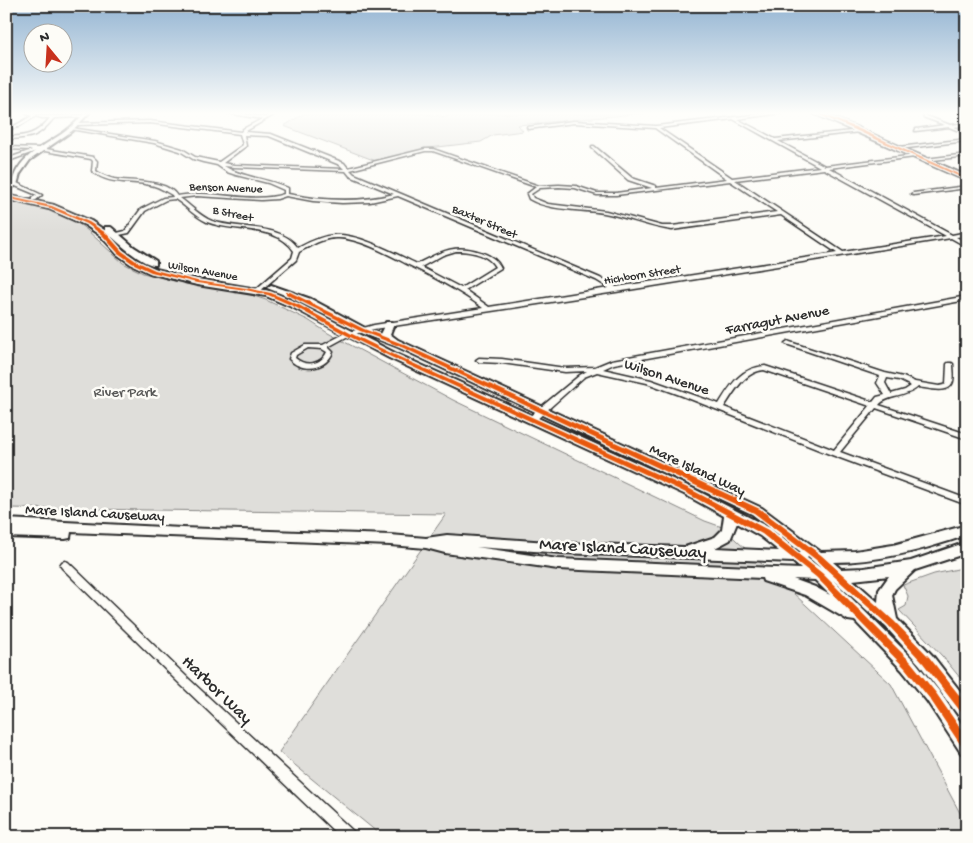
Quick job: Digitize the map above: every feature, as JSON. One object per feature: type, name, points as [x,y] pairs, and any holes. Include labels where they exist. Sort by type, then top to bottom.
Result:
[{"type":"main road","points":[[908,152],[966,178]]},
{"type":"main road","name":"Wilson Avenue","points":[[6,196],[34,199],[84,214],[111,236],[120,252],[134,262],[160,274],[197,282],[260,288],[290,294],[362,330]]},
{"type":"main road","name":"Wilson Avenue","points":[[6,196],[63,212],[111,236]]},
{"type":"main road","name":"Wilson Avenue","points":[[260,288],[348,334]]},
{"type":"main road","points":[[389,324],[385,335],[401,345]]},
{"type":"main road","name":"Mare Island Way","points":[[362,330],[401,345],[757,511],[818,557],[891,623],[926,660],[967,713]]},
{"type":"main road","name":"Mare Island Way","points":[[348,334],[688,491],[765,532],[819,575],[908,665],[933,696],[967,747]]},
{"type":"main road","points":[[674,553],[705,546],[729,534],[732,529],[731,514]]},
{"type":"main road","name":"Mare Island Causeway","points":[[6,524],[182,533],[374,539],[426,543],[445,548],[558,564],[819,575],[864,574],[911,566],[957,552],[967,547]]},
{"type":"main road","name":"Mare Island Causeway","points":[[426,543],[447,540],[674,553],[852,558],[933,542],[967,530]]},
{"type":"main road","name":"Mare Island Causeway","points":[[6,532],[117,535],[182,533]]},
{"type":"main road","points":[[891,623],[883,596],[885,590],[911,566]]},
{"type":"main road","points":[[744,572],[785,582],[810,591],[852,615],[879,636]]},
{"type":"street","points":[[6,161],[31,152]]},
{"type":"street","points":[[15,184],[17,170],[36,152]]},
{"type":"street","name":"B Street","points":[[59,152],[92,158],[95,161],[94,171],[99,176],[113,180],[154,184],[174,194],[175,197],[206,220],[291,240],[297,251]]},
{"type":"street","points":[[186,152],[194,158],[218,164],[347,170],[416,152]]},
{"type":"street","name":"Benson Avenue","points":[[111,236],[127,232],[147,207],[165,199],[207,195],[261,199],[277,198],[286,195],[286,189],[279,185],[236,175],[218,164],[235,152]]},
{"type":"street","name":"Baxter Street","points":[[313,152],[342,164],[352,175],[598,279],[616,290]]},
{"type":"street","points":[[442,152],[539,186],[568,186],[597,194],[915,156]]},
{"type":"street","points":[[599,152],[630,179],[658,188]]},
{"type":"street","points":[[692,152],[843,254]]},
{"type":"street","points":[[798,152],[967,245]]},
{"type":"street","points":[[925,160],[967,155]]},
{"type":"street","points":[[6,189],[15,184]]},
{"type":"street","points":[[15,184],[40,194],[34,199]]},
{"type":"street","points":[[539,186],[529,194],[531,199],[547,205],[606,212],[662,227],[672,228],[782,213]]},
{"type":"street","points":[[913,194],[967,188]]},
{"type":"street","points":[[286,195],[300,198],[353,202],[377,200],[398,195]]},
{"type":"street","points":[[627,223],[632,219]]},
{"type":"street","name":"Hichborn Street","points":[[324,347],[328,350],[329,356],[323,362],[316,365],[300,365],[292,359],[294,354],[304,347],[314,345],[324,347],[348,334],[389,324],[967,234]]},
{"type":"street","points":[[260,288],[294,259],[297,251],[317,240],[340,236],[359,240],[416,267],[461,290],[481,302],[488,309]]},
{"type":"street","points":[[416,267],[455,248],[472,250],[491,258],[498,264],[498,268],[461,290]]},
{"type":"street","name":"Farragut Avenue","points":[[594,369],[612,362],[638,356],[769,335],[824,322],[967,298]]},
{"type":"street","points":[[788,343],[884,375],[901,378],[912,384],[939,388],[946,388],[948,384],[950,364]]},
{"type":"street","name":"Wilson Avenue","points":[[479,360],[502,360],[565,370],[594,369],[649,381],[720,408],[742,378],[757,368],[777,372],[967,437]]},
{"type":"street","points":[[532,419],[582,376],[594,369]]},
{"type":"street","points":[[884,375],[881,382],[889,396]]},
{"type":"street","points":[[835,453],[880,399],[908,393],[915,386],[912,384]]},
{"type":"street","points":[[720,408],[967,502]]},
{"type":"street","name":"Harbor Way","points":[[65,566],[349,837]]},
{"type":"green space","points":[[353,152],[411,152],[376,161]]},
{"type":"green space","name":"River Park","points":[[6,199],[44,207],[67,215],[87,230],[123,263],[143,273],[186,284],[248,294],[266,300],[308,320],[328,333],[453,400],[705,521],[722,527],[891,684],[967,826],[967,837],[383,837],[279,752],[446,514],[6,508]]},
{"type":"green space","points":[[967,567],[966,685],[943,657],[899,610],[906,606],[908,596],[903,585],[934,574]]},
{"type":"cycle path","points":[[908,152],[967,179]]},
{"type":"cycle path","points":[[6,197],[51,207],[88,223],[104,234],[120,252],[134,262],[153,271],[197,282],[269,294],[297,306],[393,356],[688,491],[765,532],[819,575],[908,665],[933,696],[967,747]]},
{"type":"cycle path","points":[[288,293],[362,330],[401,345],[757,511],[818,557],[891,623],[926,660],[967,713]]}]
